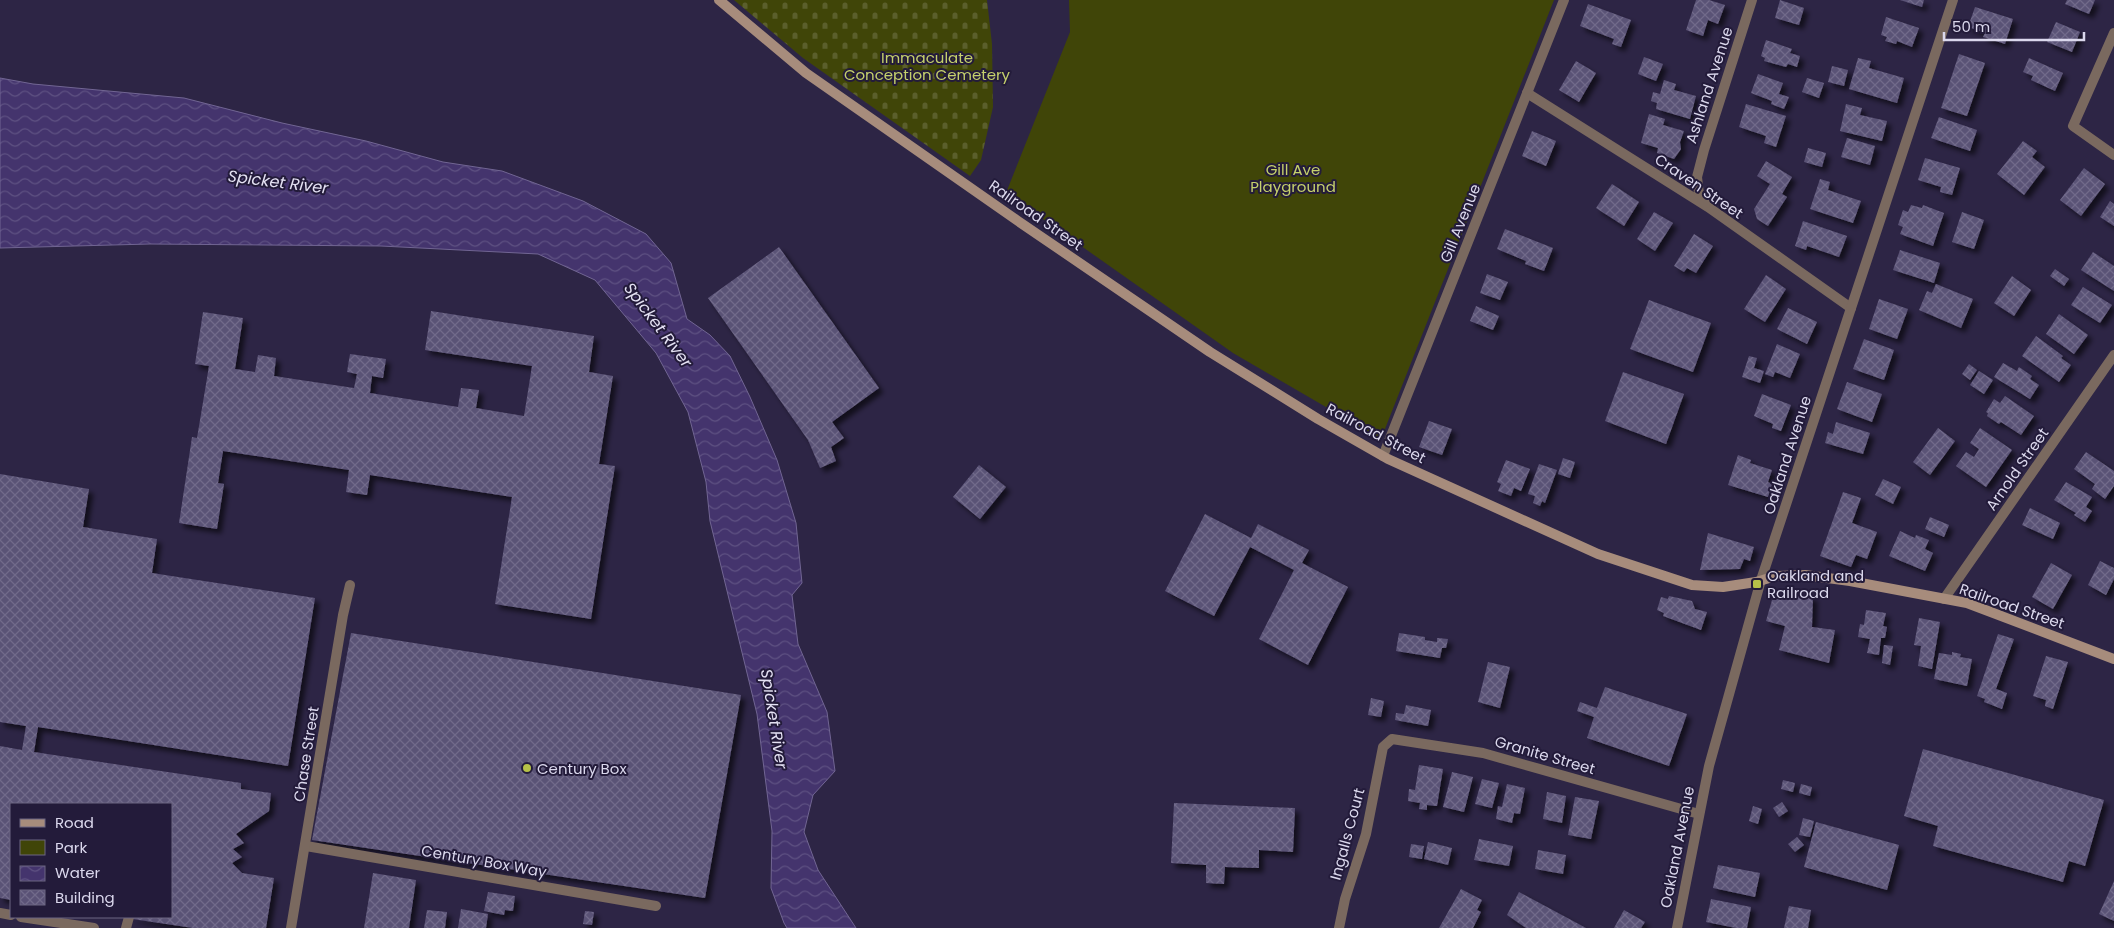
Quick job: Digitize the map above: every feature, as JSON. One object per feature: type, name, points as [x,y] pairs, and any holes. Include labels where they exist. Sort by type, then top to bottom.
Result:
[{"type":"main road","name":"Railroad Street","points":[[719,0],[806,73],[1026,227],[1210,352],[1318,419],[1383,456],[1598,554],[1692,585],[1722,586],[1776,576],[1805,575],[1850,581],[1967,603],[2114,659]]},
{"type":"street","name":"Gill Avenue","points":[[1383,456],[1564,0]]},
{"type":"street","name":"Ashland Avenue","points":[[1708,207],[1699,194],[1697,177],[1752,0]]},
{"type":"street","name":"Oakland Avenue","points":[[1677,928],[1709,766],[1761,580],[1953,0]]},
{"type":"street","points":[[2114,33],[2073,126],[2114,155]]},
{"type":"street","name":"Craven Street","points":[[1527,93],[1708,207],[1851,308]]},
{"type":"street","name":"Arnold Street","points":[[1944,600],[2114,355]]},
{"type":"street","name":"Chase Street","points":[[291,928],[343,615],[350,585]]},
{"type":"street","name":"Granite Street","points":[[1383,747],[1392,739],[1483,753],[1699,814]]},
{"type":"street","name":"Ingalls Court","points":[[1339,928],[1345,899],[1366,834],[1383,747]]},
{"type":"street","name":"Century Box Way","points":[[306,846],[656,906]]},
{"type":"street","points":[[28,918],[94,928]]},
{"type":"green space","name":"Immaculate Conception Cemetery","points":[[734,0],[987,0],[992,44],[993,107],[981,160],[970,176],[803,58]]},
{"type":"green space","name":"Gill Ave Playground","points":[[1069,0],[1554,0],[1381,439],[1233,353],[1006,193],[1070,32]]},
{"type":"water","name":"Spicket River","points":[[0,78],[33,84],[184,98],[282,123],[366,141],[443,162],[502,171],[583,201],[646,234],[671,263],[687,319],[710,335],[730,356],[777,460],[796,523],[802,583],[792,595],[798,644],[827,712],[835,771],[813,795],[804,832],[818,870],[856,928],[787,928],[784,923],[771,888],[772,831],[757,714],[710,521],[706,482],[688,412],[656,353],[595,280],[538,254],[381,246],[150,244],[0,248]]},
{"type":"building","points":[[1696,0],[1709,0],[1725,5],[1718,24],[1708,20],[1703,36],[1686,30]]},
{"type":"building","points":[[1780,0],[1804,8],[1799,25],[1775,18]]},
{"type":"building","points":[[1900,0],[1924,0],[1922,7]]},
{"type":"building","points":[[2067,0],[2095,0],[2089,14],[2065,4]]},
{"type":"building","points":[[1588,4],[1631,20],[1621,47],[1612,44],[1614,39],[1580,26]]},
{"type":"building","points":[[1975,7],[2013,19],[2005,44],[1983,37],[1985,33],[1968,27]]},
{"type":"building","points":[[1886,17],[1919,28],[1912,47],[1897,41],[1896,44],[1885,41],[1887,37],[1881,35]]},
{"type":"building","points":[[2056,22],[2080,32],[2072,52],[2047,42]]},
{"type":"building","points":[[1766,40],[1792,49],[1790,53],[1800,56],[1797,67],[1788,64],[1786,67],[1764,61],[1765,58],[1761,56]]},
{"type":"building","points":[[1959,54],[1985,63],[1967,116],[1941,108]]},
{"type":"building","points":[[1644,57],[1663,64],[1656,81],[1638,74]]},
{"type":"building","points":[[1858,58],[1871,61],[1869,68],[1904,78],[1897,103],[1849,89]]},
{"type":"building","points":[[2029,58],[2063,73],[2055,91],[2031,80],[2033,76],[2023,72]]},
{"type":"building","points":[[1576,61],[1596,73],[1579,102],[1559,90]]},
{"type":"building","points":[[1832,66],[1848,70],[1844,86],[1828,82]]},
{"type":"building","points":[[1758,74],[1783,83],[1779,94],[1789,97],[1784,109],[1771,104],[1772,101],[1751,93]]},
{"type":"building","points":[[1807,78],[1824,83],[1819,98],[1802,92]]},
{"type":"building","points":[[1664,80],[1676,84],[1674,90],[1696,96],[1690,119],[1656,109],[1657,103],[1651,101],[1653,92],[1660,94]]},
{"type":"building","points":[[1746,104],[1786,116],[1776,147],[1764,143],[1766,136],[1739,127]]},
{"type":"building","points":[[1846,104],[1862,108],[1860,115],[1887,121],[1882,141],[1840,131]]},
{"type":"building","points":[[1649,114],[1665,119],[1663,125],[1684,131],[1680,142],[1681,149],[1674,159],[1657,153],[1658,148],[1641,143]]},
{"type":"building","points":[[1939,117],[1977,130],[1970,151],[1931,138]]},
{"type":"building","points":[[1532,131],[1556,141],[1546,166],[1522,156]]},
{"type":"building","points":[[1847,138],[1875,146],[1870,165],[1841,157]]},
{"type":"building","points":[[2023,141],[2037,151],[2032,157],[2045,167],[2024,195],[1997,174]]},
{"type":"building","points":[[1808,148],[1826,153],[1822,167],[1804,162]]},
{"type":"building","points":[[1925,158],[1960,168],[1952,195],[1940,192],[1941,187],[1918,180]]},
{"type":"building","points":[[1766,161],[1792,177],[1782,194],[1787,197],[1768,226],[1757,219],[1754,209],[1770,184],[1757,176]]},
{"type":"building","points":[[2084,168],[2105,184],[2081,216],[2060,200]]},
{"type":"building","points":[[1820,179],[1830,182],[1828,190],[1861,201],[1853,223],[1810,209]]},
{"type":"building","points":[[1612,184],[1639,202],[1624,226],[1596,208]]},
{"type":"building","points":[[2110,201],[2114,204],[2114,226],[2100,217]]},
{"type":"building","points":[[1911,205],[1922,208],[1923,205],[1944,213],[1933,246],[1900,234],[1903,227],[1898,225],[1903,210],[1908,212]]},
{"type":"building","points":[[1654,212],[1673,223],[1655,251],[1637,239]]},
{"type":"building","points":[[1962,212],[1984,220],[1974,249],[1952,242]]},
{"type":"building","points":[[1803,221],[1847,236],[1839,257],[1807,246],[1806,250],[1795,246]]},
{"type":"building","points":[[1505,229],[1553,248],[1544,271],[1525,264],[1526,261],[1497,249]]},
{"type":"building","points":[[1694,234],[1713,246],[1696,273],[1687,268],[1684,272],[1674,266]]},
{"type":"building","points":[[779,247],[879,388],[832,422],[844,438],[831,447],[836,461],[820,468],[808,440],[708,298]]},
{"type":"building","points":[[1900,250],[1940,263],[1934,283],[1893,270]]},
{"type":"building","points":[[2093,252],[2114,266],[2114,291],[2081,270]]},
{"type":"building","points":[[2055,269],[2069,279],[2064,286],[2050,276]]},
{"type":"building","points":[[1487,274],[1508,282],[1500,300],[1480,293]]},
{"type":"building","points":[[1766,275],[1786,289],[1765,322],[1744,309]]},
{"type":"building","points":[[2012,276],[2031,290],[2014,316],[1994,303]]},
{"type":"building","points":[[1936,284],[1973,299],[1961,328],[1919,310],[1927,291],[1932,293]]},
{"type":"building","points":[[2083,287],[2112,305],[2100,323],[2071,305]]},
{"type":"building","points":[[1879,299],[1908,309],[1897,339],[1869,329]]},
{"type":"building","points":[[1649,300],[1711,323],[1693,372],[1630,349]]},
{"type":"building","points":[[1476,306],[1499,316],[1493,330],[1470,321]]},
{"type":"building","points":[[1788,308],[1817,322],[1807,344],[1777,329]]},
{"type":"building","points":[[431,311],[594,336],[589,372],[613,376],[599,464],[615,466],[591,619],[495,604],[512,497],[370,475],[367,495],[346,492],[349,470],[223,451],[218,483],[224,484],[217,529],[179,523],[192,437],[197,438],[209,366],[195,364],[203,312],[243,318],[235,369],[255,372],[258,355],[276,358],[274,376],[354,388],[357,374],[347,372],[350,354],[386,359],[383,378],[372,376],[370,393],[458,407],[461,388],[479,390],[476,408],[524,416],[532,366],[425,350]]},
{"type":"building","points":[[2059,314],[2088,335],[2074,354],[2046,334]]},
{"type":"building","points":[[2036,336],[2063,356],[2061,358],[2071,365],[2059,382],[2022,356]]},
{"type":"building","points":[[1864,339],[1894,350],[1884,380],[1853,369]]},
{"type":"building","points":[[1777,344],[1800,354],[1790,378],[1775,372],[1773,377],[1765,374]]},
{"type":"building","points":[[1749,356],[1757,358],[1754,368],[1764,371],[1760,383],[1742,377]]},
{"type":"building","points":[[2003,363],[2017,371],[2019,367],[2032,376],[2030,379],[2039,385],[2030,399],[1994,377]]},
{"type":"building","points":[[1969,364],[1977,370],[1970,380],[1962,374]]},
{"type":"building","points":[[1979,371],[1993,380],[1984,394],[1970,385]]},
{"type":"building","points":[[1623,372],[1684,394],[1666,444],[1605,421]]},
{"type":"building","points":[[1847,382],[1882,394],[1872,422],[1837,409]]},
{"type":"building","points":[[1762,394],[1791,405],[1781,431],[1772,428],[1773,424],[1754,416]]},
{"type":"building","points":[[2005,396],[2034,416],[2021,435],[2001,422],[1999,424],[1987,416],[1988,413],[1986,412],[1994,399],[2000,403]]},
{"type":"building","points":[[1429,421],[1452,429],[1442,455],[1419,447]]},
{"type":"building","points":[[1836,422],[1870,433],[1863,454],[1825,443],[1828,432],[1833,434]]},
{"type":"building","points":[[1938,428],[1955,441],[1930,475],[1913,462]]},
{"type":"building","points":[[1980,428],[2012,450],[1986,487],[1956,466],[1966,452],[1974,457],[1979,449],[1970,443]]},
{"type":"building","points":[[2086,452],[2114,471],[2114,486],[2105,499],[2092,489],[2095,484],[2074,469]]},
{"type":"building","points":[[1738,455],[1751,460],[1750,463],[1772,470],[1768,482],[1772,484],[1768,497],[1728,485]]},
{"type":"building","points":[[1563,458],[1575,462],[1570,478],[1558,474]]},
{"type":"building","points":[[1506,460],[1530,469],[1521,491],[1514,488],[1511,496],[1498,491],[1501,484],[1497,482]]},
{"type":"building","points":[[1539,464],[1557,470],[1545,503],[1542,501],[1540,506],[1533,503],[1535,496],[1528,494]]},
{"type":"building","points":[[979,465],[1006,487],[980,519],[953,497]]},
{"type":"building","points":[[0,474],[89,489],[83,527],[157,539],[152,573],[315,598],[288,766],[38,727],[34,752],[241,783],[241,789],[271,793],[269,811],[236,834],[244,843],[233,849],[242,857],[232,863],[242,873],[274,878],[266,928],[193,928],[126,918],[172,918],[172,803],[10,803],[10,900],[0,898],[0,746],[22,750],[26,726],[0,722]]},
{"type":"building","points":[[1883,479],[1901,487],[1893,504],[1875,495]]},
{"type":"building","points":[[2066,482],[2092,497],[2086,507],[2092,511],[2085,522],[2074,515],[2076,513],[2054,500]]},
{"type":"building","points":[[1843,492],[1861,498],[1852,523],[1877,532],[1867,559],[1856,555],[1851,567],[1820,556]]},
{"type":"building","points":[[2030,508],[2060,523],[2053,539],[2022,525]]},
{"type":"building","points":[[1205,514],[1251,538],[1258,524],[1309,550],[1302,563],[1348,587],[1308,665],[1259,639],[1294,570],[1250,547],[1214,616],[1165,591]]},
{"type":"building","points":[[1930,517],[1949,525],[1944,537],[1925,529]]},
{"type":"building","points":[[1900,531],[1915,538],[1916,535],[1929,540],[1925,549],[1933,553],[1925,571],[1889,556]]},
{"type":"building","points":[[1708,533],[1754,547],[1750,561],[1744,559],[1740,569],[1700,570]]},
{"type":"building","points":[[2100,561],[2114,568],[2114,579],[2106,595],[2088,585]]},
{"type":"building","points":[[2051,563],[2072,575],[2053,609],[2032,597]]},
{"type":"building","points":[[1669,596],[1692,601],[1695,609],[1707,612],[1701,630],[1663,616],[1664,613],[1657,610],[1661,597],[1668,599]]},
{"type":"building","points":[[1782,596],[1813,596],[1812,627],[1835,630],[1829,663],[1779,650],[1785,626],[1766,621],[1772,600]]},
{"type":"building","points":[[1866,610],[1886,613],[1883,626],[1887,627],[1885,638],[1881,638],[1879,655],[1867,653],[1870,639],[1858,637],[1860,624],[1864,625]]},
{"type":"building","points":[[1919,618],[1940,622],[1932,669],[1918,666],[1921,646],[1914,645]]},
{"type":"building","name":"Century Box","points":[[351,633],[741,695],[705,898],[312,840]]},
{"type":"building","points":[[1399,633],[1425,637],[1425,640],[1437,642],[1437,638],[1448,639],[1446,648],[1442,648],[1440,658],[1396,651]]},
{"type":"building","points":[[1998,634],[2014,639],[1996,689],[2007,693],[2002,709],[1984,702],[1985,699],[1977,696]]},
{"type":"building","points":[[1884,645],[1893,646],[1890,665],[1882,663]]},
{"type":"building","points":[[1952,652],[1961,654],[1960,657],[1972,659],[1967,686],[1934,679],[1939,653],[1952,655]]},
{"type":"building","points":[[2046,656],[2068,662],[2053,709],[2045,706],[2046,700],[2033,696]]},
{"type":"building","points":[[1488,662],[1510,667],[1500,708],[1478,702]]},
{"type":"building","points":[[1605,687],[1687,714],[1669,766],[1587,738],[1594,717],[1577,711],[1580,702],[1597,708]]},
{"type":"building","points":[[1371,698],[1384,701],[1381,717],[1368,715]]},
{"type":"building","points":[[1406,705],[1431,710],[1428,726],[1395,720],[1396,713],[1404,714]]},
{"type":"building","points":[[1923,749],[2104,800],[2085,866],[2069,861],[2063,882],[1933,846],[1938,826],[1904,816]]},
{"type":"building","points":[[1419,765],[1443,769],[1437,806],[1427,805],[1427,810],[1419,809],[1420,803],[1408,801],[1409,789],[1415,790]]},
{"type":"building","points":[[1452,772],[1473,777],[1464,812],[1443,807]]},
{"type":"building","points":[[1482,779],[1499,783],[1492,808],[1475,804]]},
{"type":"building","points":[[1783,780],[1795,783],[1793,792],[1781,789]]},
{"type":"building","points":[[1507,784],[1525,788],[1520,814],[1514,813],[1512,823],[1496,819],[1498,806],[1502,807]]},
{"type":"building","points":[[1801,784],[1812,787],[1810,796],[1799,793]]},
{"type":"building","points":[[1547,792],[1566,796],[1562,823],[1543,819]]},
{"type":"building","points":[[1575,797],[1599,801],[1591,839],[1568,835]]},
{"type":"building","points":[[1782,802],[1788,811],[1779,817],[1773,808]]},
{"type":"building","points":[[1174,803],[1295,808],[1293,852],[1259,850],[1259,868],[1225,867],[1224,884],[1206,883],[1206,865],[1171,863]]},
{"type":"building","points":[[1753,806],[1762,809],[1758,824],[1749,821]]},
{"type":"building","points":[[1803,818],[1814,821],[1810,837],[1799,835]]},
{"type":"building","points":[[1816,822],[1899,845],[1887,890],[1804,867]]},
{"type":"building","points":[[1797,837],[1804,845],[1795,852],[1788,844]]},
{"type":"building","points":[[1479,839],[1513,846],[1509,866],[1474,860]]},
{"type":"building","points":[[1428,842],[1452,848],[1448,865],[1424,859]]},
{"type":"building","points":[[1411,844],[1424,846],[1422,859],[1409,857]]},
{"type":"building","points":[[1538,850],[1566,855],[1563,874],[1535,869]]},
{"type":"building","points":[[1718,865],[1760,873],[1755,897],[1713,888]]},
{"type":"building","points":[[373,873],[416,880],[409,928],[364,928]]},
{"type":"building","points":[[2114,881],[2114,921],[2099,914]]},
{"type":"building","points":[[1461,889],[1482,900],[1477,910],[1481,912],[1473,928],[1439,928]]},
{"type":"building","points":[[488,892],[515,896],[513,911],[505,910],[504,915],[484,911]]},
{"type":"building","points":[[1519,892],[1586,928],[1526,928],[1507,915]]},
{"type":"building","points":[[1711,899],[1751,907],[1747,928],[1736,928],[1706,922]]},
{"type":"building","points":[[1789,906],[1811,910],[1808,928],[1784,928]]},
{"type":"building","points":[[461,909],[488,914],[486,928],[458,928]]},
{"type":"building","points":[[427,910],[447,912],[445,928],[424,928]]},
{"type":"building","points":[[1624,910],[1645,922],[1641,928],[1614,928]]},
{"type":"building","points":[[585,911],[594,912],[592,925],[583,924]]},
{"type":"place","name":"Oakland and Railroad","points":[[1757,584]]},
{"type":"place","name":"Century Box","points":[[527,768]]}]
